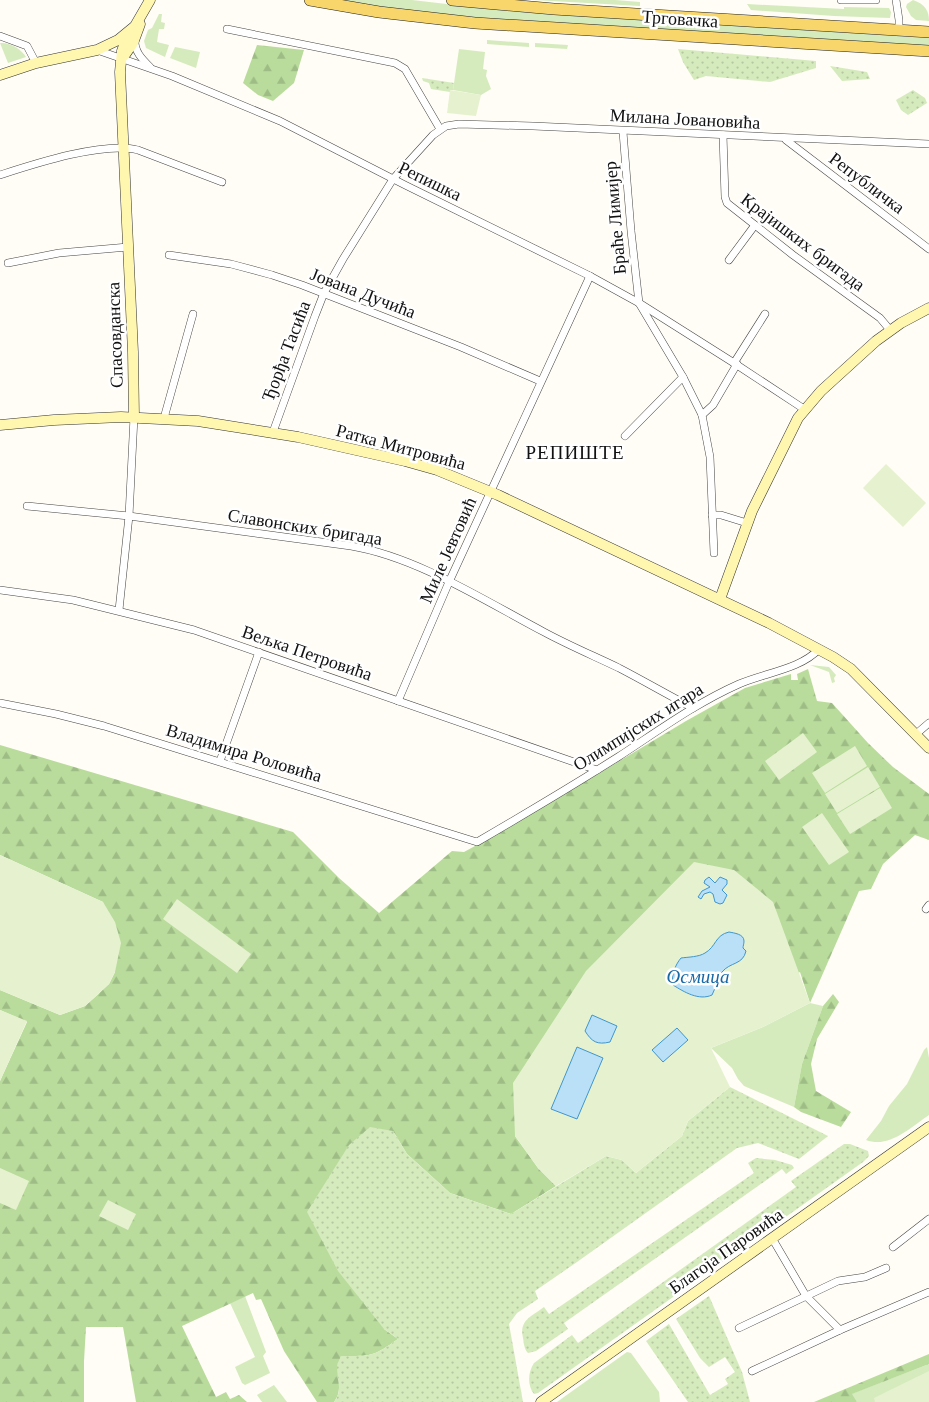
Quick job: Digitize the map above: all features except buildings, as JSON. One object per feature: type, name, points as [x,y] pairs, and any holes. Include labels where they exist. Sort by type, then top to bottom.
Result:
[{"type":"main road","name":"Трговачка","points":[[310,0],[379,12],[475,23],[929,51]]},
{"type":"main road","name":"Трговачка","points":[[452,0],[545,8],[929,32]]},
{"type":"street","points":[[122,58],[128,51],[132,35],[150,0]]},
{"type":"street","points":[[841,0],[876,0]]},
{"type":"street","points":[[896,0],[900,20],[899,30]]},
{"type":"street","points":[[227,29],[396,63],[405,69],[440,129],[394,180]]},
{"type":"street","points":[[0,75],[36,63],[97,50],[132,35]]},
{"type":"street","points":[[132,35],[138,53],[152,69]]},
{"type":"street","points":[[0,36],[27,46],[36,63]]},
{"type":"street","name":"Репишка","points":[[97,50],[152,69],[280,121],[394,180],[590,276],[639,303],[804,409]]},
{"type":"street","name":"Спасовданска","points":[[119,610],[128,516],[134,417],[120,72],[122,58]]},
{"type":"street","name":"Милана Јовановића","points":[[440,129],[460,124],[723,135],[785,139],[812,145],[929,144]]},
{"type":"street","name":"Браће Лимијер","points":[[623,132],[632,247],[639,303]]},
{"type":"street","name":"Крајишких бригада","points":[[723,135],[725,196],[727,203],[792,255],[880,318],[890,330]]},
{"type":"street","name":"Републичка","points":[[785,139],[929,249]]},
{"type":"street","name":"Републичка","points":[[811,159],[812,145]]},
{"type":"street","points":[[0,175],[31,165],[102,149],[124,147],[138,150],[222,182]]},
{"type":"street","name":"Ђорђа Тасића","points":[[273,432],[300,354],[324,293],[347,252],[394,180]]},
{"type":"street","points":[[729,260],[755,225]]},
{"type":"street","points":[[8,263],[59,253],[128,247]]},
{"type":"street","name":"Јована Дучића","points":[[169,255],[244,267],[280,277],[461,346],[540,381]]},
{"type":"street","name":"Миле Јевтовић","points":[[398,701],[540,381],[590,276]]},
{"type":"street","points":[[639,303],[683,378],[702,415],[710,457],[714,553]]},
{"type":"street","points":[[720,599],[747,524],[784,442],[804,409],[821,391],[890,330],[929,308]]},
{"type":"street","points":[[164,418],[193,314]]},
{"type":"street","points":[[702,415],[713,404],[765,314]]},
{"type":"street","points":[[625,436],[683,378]]},
{"type":"street","name":"Ратка Митровића","points":[[0,425],[87,418],[164,418],[273,432],[416,464],[446,473],[491,491],[720,599],[819,649],[851,669],[929,748]]},
{"type":"street","name":"Славонских бригада","points":[[27,506],[128,516],[364,548],[402,561],[450,582],[573,648],[618,668],[693,708]]},
{"type":"street","points":[[712,515],[722,515],[747,524]]},
{"type":"street","name":"Вељка Петровића","points":[[0,590],[73,600],[194,630],[597,770]]},
{"type":"street","name":"Олимпијских игара","points":[[478,842],[597,770],[693,708],[740,683],[801,662],[811,657],[819,649]]},
{"type":"street","points":[[220,761],[259,652]]},
{"type":"street","name":"Владимира Роловића","points":[[0,703],[104,726],[478,842]]},
{"type":"street","points":[[915,735],[929,723]]},
{"type":"street","name":"Благоја Паровића","points":[[541,1402],[929,1127]]},
{"type":"street","points":[[893,1247],[929,1219]]},
{"type":"street","points":[[772,1238],[806,1296],[840,1330]]},
{"type":"street","points":[[739,1328],[838,1281],[865,1277],[886,1268]]},
{"type":"street","points":[[752,1371],[840,1330],[929,1292]]},
{"type":"green space","points":[[338,0],[412,0],[507,11],[929,38],[929,46],[500,20],[387,8]]},
{"type":"green space","points":[[534,0],[615,0],[640,2],[640,6]]},
{"type":"green space","points":[[913,0],[926,8],[929,21],[916,20],[911,16],[906,7]]},
{"type":"green space","points":[[747,4],[844,9],[844,7],[889,8],[891,12],[890,18],[834,16],[751,10]]},
{"type":"green space","points":[[159,14],[162,14],[161,22],[165,23],[164,29],[159,29],[157,42],[169,45],[165,57],[146,48],[144,41],[148,30],[152,28]]},
{"type":"green space","points":[[487,40],[529,43],[529,47],[487,44]]},
{"type":"green space","points":[[0,43],[15,47],[26,57],[8,63]]},
{"type":"green space","points":[[535,43],[568,45],[567,49],[535,47]]},
{"type":"green space","points":[[257,45],[304,50],[294,83],[273,101],[258,95],[243,83]]},
{"type":"green space","points":[[175,47],[200,52],[196,68],[170,58]]},
{"type":"green space","points":[[459,49],[485,52],[483,69],[487,70],[486,76],[491,89],[481,95],[453,90]]},
{"type":"green space","points":[[678,49],[816,61],[816,68],[770,82],[706,76],[694,80],[683,62]]},
{"type":"green space","points":[[830,66],[867,72],[870,79],[842,81]]},
{"type":"green space","points":[[422,78],[454,83],[453,90],[450,90],[450,92],[431,89],[429,83],[423,81]]},
{"type":"green space","points":[[450,90],[481,95],[476,116],[447,113]]},
{"type":"green space","points":[[913,90],[925,98],[927,103],[908,115],[901,110],[896,100]]},
{"type":"green space","points":[[886,464],[926,503],[903,527],[863,488]]},
{"type":"green space","points":[[810,665],[829,667],[836,675],[834,678],[835,682],[832,683],[829,672]]},
{"type":"green space","points":[[808,669],[817,701],[832,703],[868,743],[893,767],[929,794],[929,840],[915,835],[883,864],[871,889],[859,891],[810,1003],[800,972],[515,1136],[538,1168],[556,1186],[511,1214],[450,1193],[407,1154],[393,1131],[384,1329],[398,1339],[371,1354],[341,1356],[338,1371],[339,1392],[334,1402],[317,1402],[284,1351],[261,1299],[256,1300],[253,1293],[182,1326],[216,1397],[226,1392],[230,1399],[239,1395],[247,1402],[136,1402],[123,1327],[86,1327],[84,1402],[0,1402],[0,1081],[27,1022],[0,1010],[0,990],[60,1015],[85,1006],[109,984],[115,972],[103,902],[0,855],[0,745],[293,832],[339,878],[379,913],[452,851],[464,852],[508,828],[686,721],[745,688],[791,674],[791,680],[798,680],[797,674]]},
{"type":"green space","points":[[803,733],[817,752],[779,780],[765,761]]},
{"type":"green space","points":[[855,746],[867,766],[825,793],[812,773]]},
{"type":"green space","points":[[868,767],[880,787],[837,813],[825,794]]},
{"type":"green space","points":[[880,788],[892,808],[850,834],[837,814]]},
{"type":"green space","points":[[822,813],[849,852],[829,865],[802,827]]},
{"type":"green space","points":[[0,855],[103,902],[115,922],[121,943],[115,972],[109,984],[85,1006],[60,1015],[0,990]]},
{"type":"green space","points":[[694,862],[734,870],[773,902],[810,1003],[763,1027],[711,1048],[730,1087],[688,1121],[682,1136],[636,1173],[622,1160],[606,1156],[556,1186],[538,1168],[515,1136],[513,1083],[586,971]]},
{"type":"green space","points":[[177,899],[251,954],[237,973],[163,919]]},
{"type":"green space","points":[[833,994],[839,1002],[817,1039],[811,1064],[816,1091],[851,1112],[841,1127],[801,1112],[794,1107],[802,1064],[823,1006]]},
{"type":"green space","points":[[810,1003],[823,1006],[802,1064],[794,1107],[744,1086],[732,1068],[711,1048],[763,1027]]},
{"type":"green space","points":[[0,1010],[27,1021],[0,1081]]},
{"type":"green space","points":[[927,1047],[929,1058],[929,1115],[907,1131],[891,1139],[883,1142],[866,1140],[881,1121],[889,1106],[907,1084]]},
{"type":"green space","points":[[730,1087],[828,1136],[799,1159],[758,1143],[737,1148],[535,1291],[538,1299],[517,1313],[509,1324],[523,1402],[334,1402],[338,1394],[337,1367],[341,1356],[371,1354],[398,1339],[384,1329],[338,1271],[307,1212],[349,1145],[370,1127],[393,1131],[407,1154],[450,1193],[511,1214],[606,1156],[622,1160],[636,1173],[682,1136],[688,1121]]},
{"type":"green space","points":[[844,1144],[850,1144],[868,1151],[869,1156],[538,1393],[534,1394],[530,1387],[529,1378],[530,1370],[534,1363],[572,1335],[578,1343],[796,1187],[791,1181]]},
{"type":"green space","points":[[756,1158],[775,1160],[792,1165],[794,1168],[786,1174],[782,1169],[564,1323],[568,1329],[536,1351],[528,1353],[524,1346],[522,1332],[524,1323],[531,1316],[544,1307],[549,1314],[754,1173],[748,1163]]},
{"type":"green space","points":[[0,1168],[29,1181],[16,1210],[0,1203]]},
{"type":"green space","points":[[108,1200],[136,1214],[128,1230],[99,1216]]},
{"type":"green space","points":[[245,1296],[266,1352],[263,1356],[270,1373],[245,1385],[242,1383],[235,1367],[255,1357],[230,1303]]},
{"type":"green space","points":[[709,1296],[742,1372],[750,1402],[688,1402],[646,1341],[669,1324],[710,1395],[728,1384],[725,1379],[735,1372],[725,1357],[709,1367],[700,1358],[676,1319]]},
{"type":"green space","points":[[627,1352],[631,1353],[659,1392],[660,1402],[557,1402]]},
{"type":"green space","points":[[929,1354],[929,1364],[852,1394],[857,1402],[814,1402]]},
{"type":"green space","points":[[929,1364],[929,1402],[857,1402],[851,1394]]},
{"type":"green space","points":[[929,1371],[929,1402],[875,1402],[874,1398]]},
{"type":"green space","points":[[274,1385],[287,1402],[262,1402],[257,1395]]},
{"type":"water","points":[[709,877],[715,883],[720,877],[727,880],[727,884],[722,890],[727,895],[723,903],[715,902],[713,894],[710,892],[704,894],[701,899],[698,897],[702,891],[710,887],[704,883]]},
{"type":"water","name":"Осмица","points":[[729,932],[738,934],[744,939],[743,948],[746,951],[742,959],[722,972],[712,995],[707,997],[697,996],[673,985],[674,971],[681,958],[705,953],[718,938]]},
{"type":"water","points":[[592,1015],[617,1026],[610,1042],[595,1042],[585,1031]]},
{"type":"water","points":[[677,1028],[688,1040],[663,1062],[652,1050]]},
{"type":"water","points":[[577,1047],[603,1058],[577,1119],[551,1109]]},
{"type":"district","name":"РЕПИШТЕ","points":[[575,452]]}]
